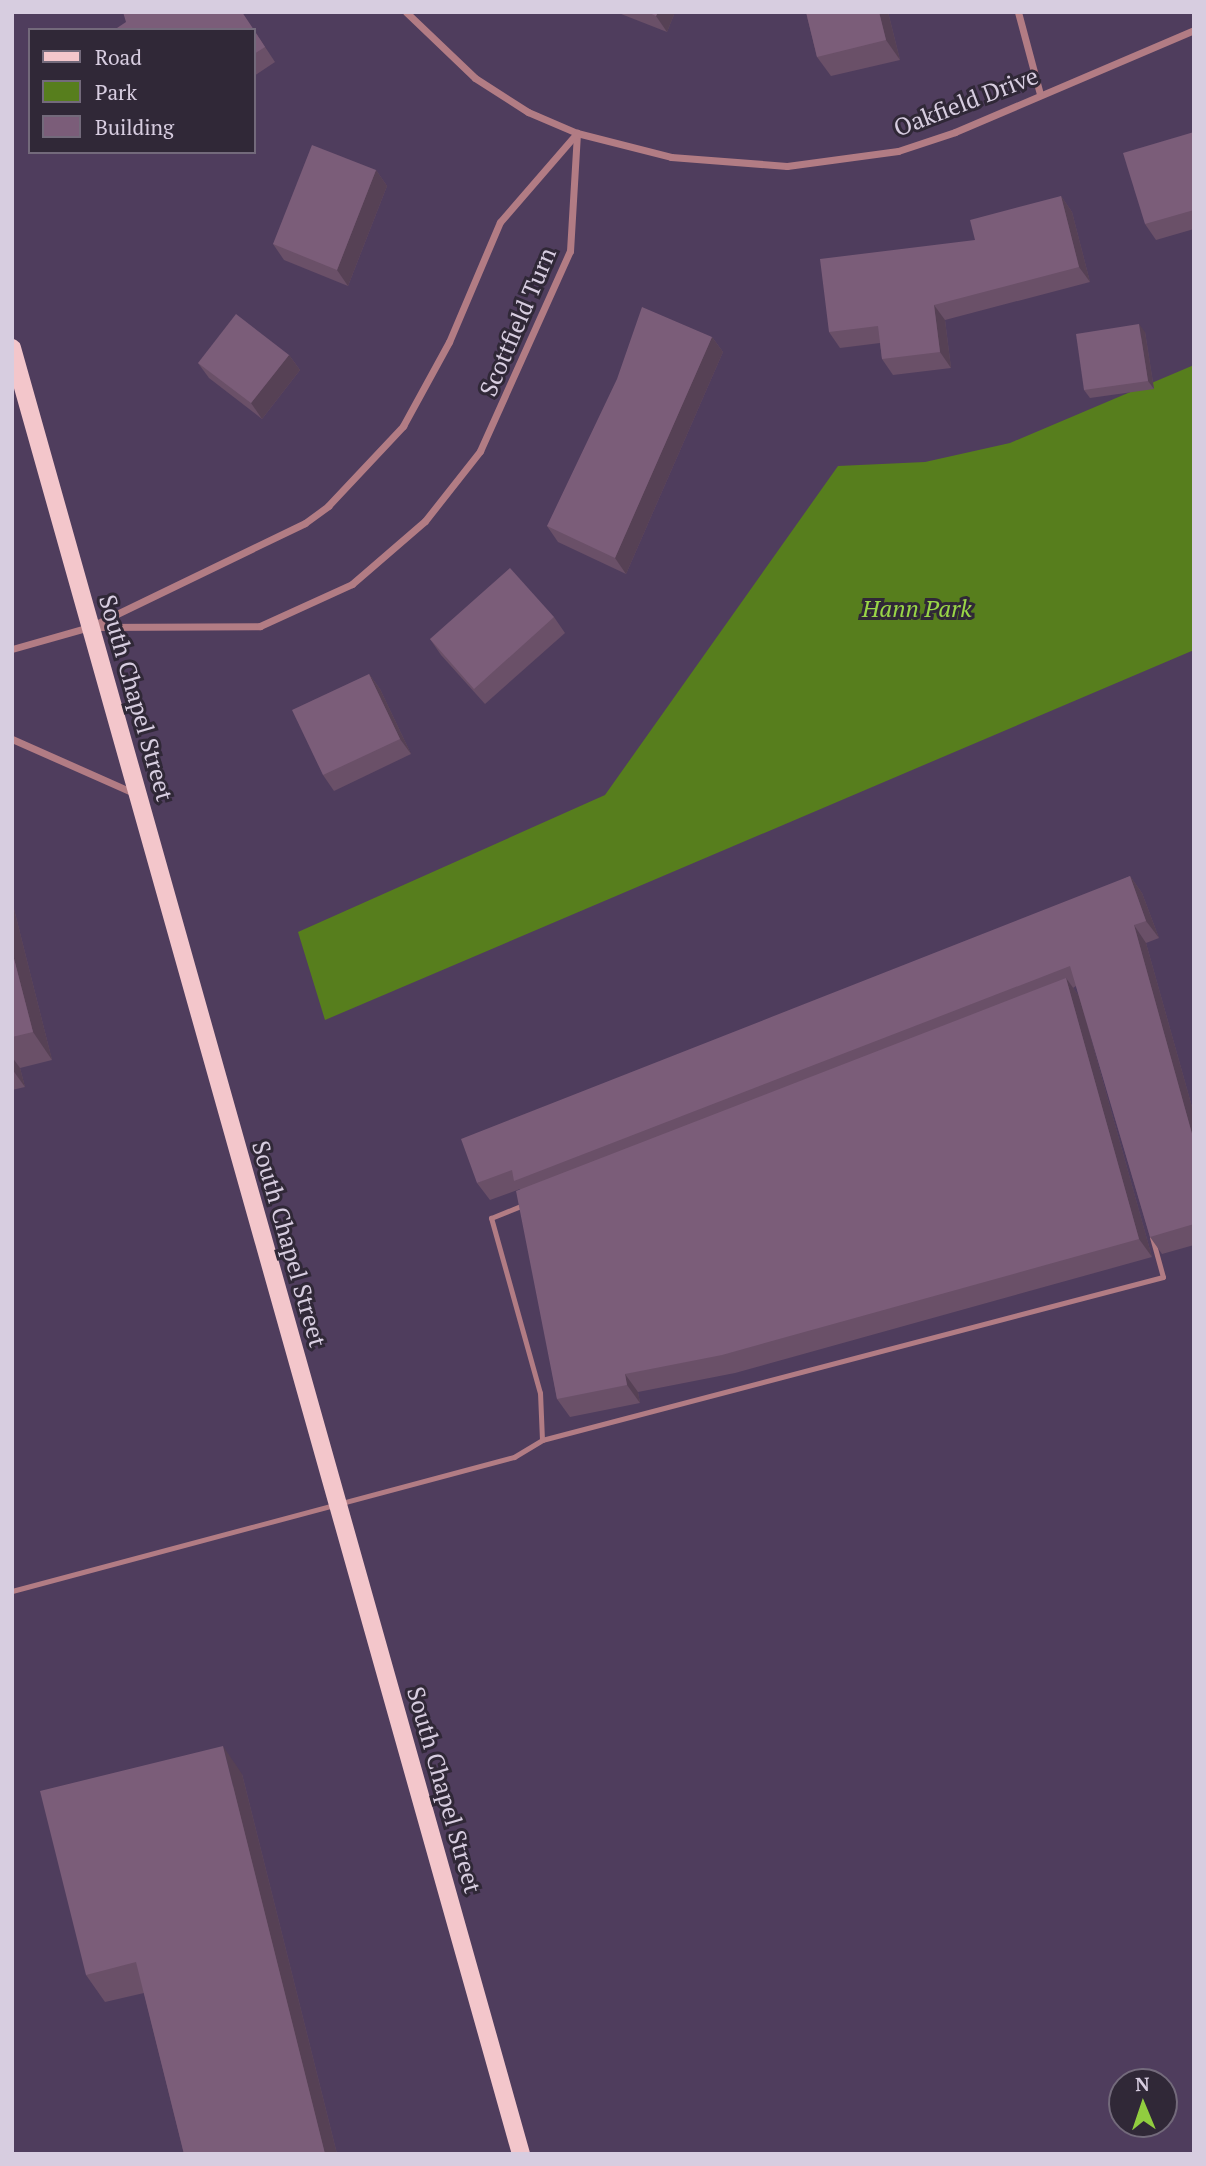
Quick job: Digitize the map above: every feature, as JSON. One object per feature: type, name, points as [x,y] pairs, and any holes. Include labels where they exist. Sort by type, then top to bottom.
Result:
[{"type":"main road","name":"South Chapel Street","points":[[12,348],[521,2154]]},
{"type":"street","name":"Oakfield Drive","points":[[406,12],[475,78],[528,112],[577,133],[728,164],[843,162],[956,132],[1194,30]]},
{"type":"street","points":[[1018,12],[1040,94]]},
{"type":"street","name":"Scottfield Turn","points":[[90,627],[260,626],[352,584],[425,521],[498,418],[570,251],[577,133]]},
{"type":"street","points":[[12,649],[90,627],[305,523],[355,481],[425,389],[500,222],[577,133]]},
{"type":"street","points":[[12,739],[137,795]]},
{"type":"lane","points":[[529,1203],[491,1217],[540,1393],[542,1440]]},
{"type":"lane","points":[[12,1591],[514,1457],[542,1440],[1163,1277],[1148,1225]]},
{"type":"green space","name":"Hann Park","points":[[1194,365],[1194,650],[325,1020],[298,932],[605,795],[838,466],[925,462],[1010,443]]},
{"type":"building","points":[[123,12],[242,12],[253,28],[117,28],[126,22]]},
{"type":"building","points":[[806,12],[879,12],[886,40],[817,57]]},
{"type":"building","points":[[256,33],[265,47],[256,53]]},
{"type":"building","points":[[1194,132],[1194,210],[1145,224],[1123,153]]},
{"type":"building","points":[[312,145],[376,170],[337,270],[273,244]]},
{"type":"building","points":[[1061,196],[1079,267],[934,305],[940,352],[882,359],[878,326],[829,332],[820,259],[975,240],[970,220]]},
{"type":"building","points":[[642,307],[712,337],[615,558],[547,526],[617,379]]},
{"type":"building","points":[[236,314],[289,355],[251,403],[198,363]]},
{"type":"building","points":[[1139,324],[1148,381],[1084,390],[1076,334]]},
{"type":"building","points":[[510,568],[554,617],[474,689],[430,639]]},
{"type":"building","points":[[369,674],[400,739],[323,775],[292,710]]},
{"type":"building","points":[[1130,876],[1146,921],[1134,925],[1194,1141],[1194,1224],[1150,1237],[1070,966],[514,1181],[512,1170],[477,1183],[461,1139]]},
{"type":"building","points":[[12,951],[33,1032],[12,1037]]},
{"type":"building","points":[[1066,978],[1139,1239],[722,1355],[625,1374],[627,1385],[557,1399],[516,1191]]},
{"type":"building","points":[[223,1746],[325,2154],[184,2154],[136,1962],[86,1975],[40,1791]]}]
